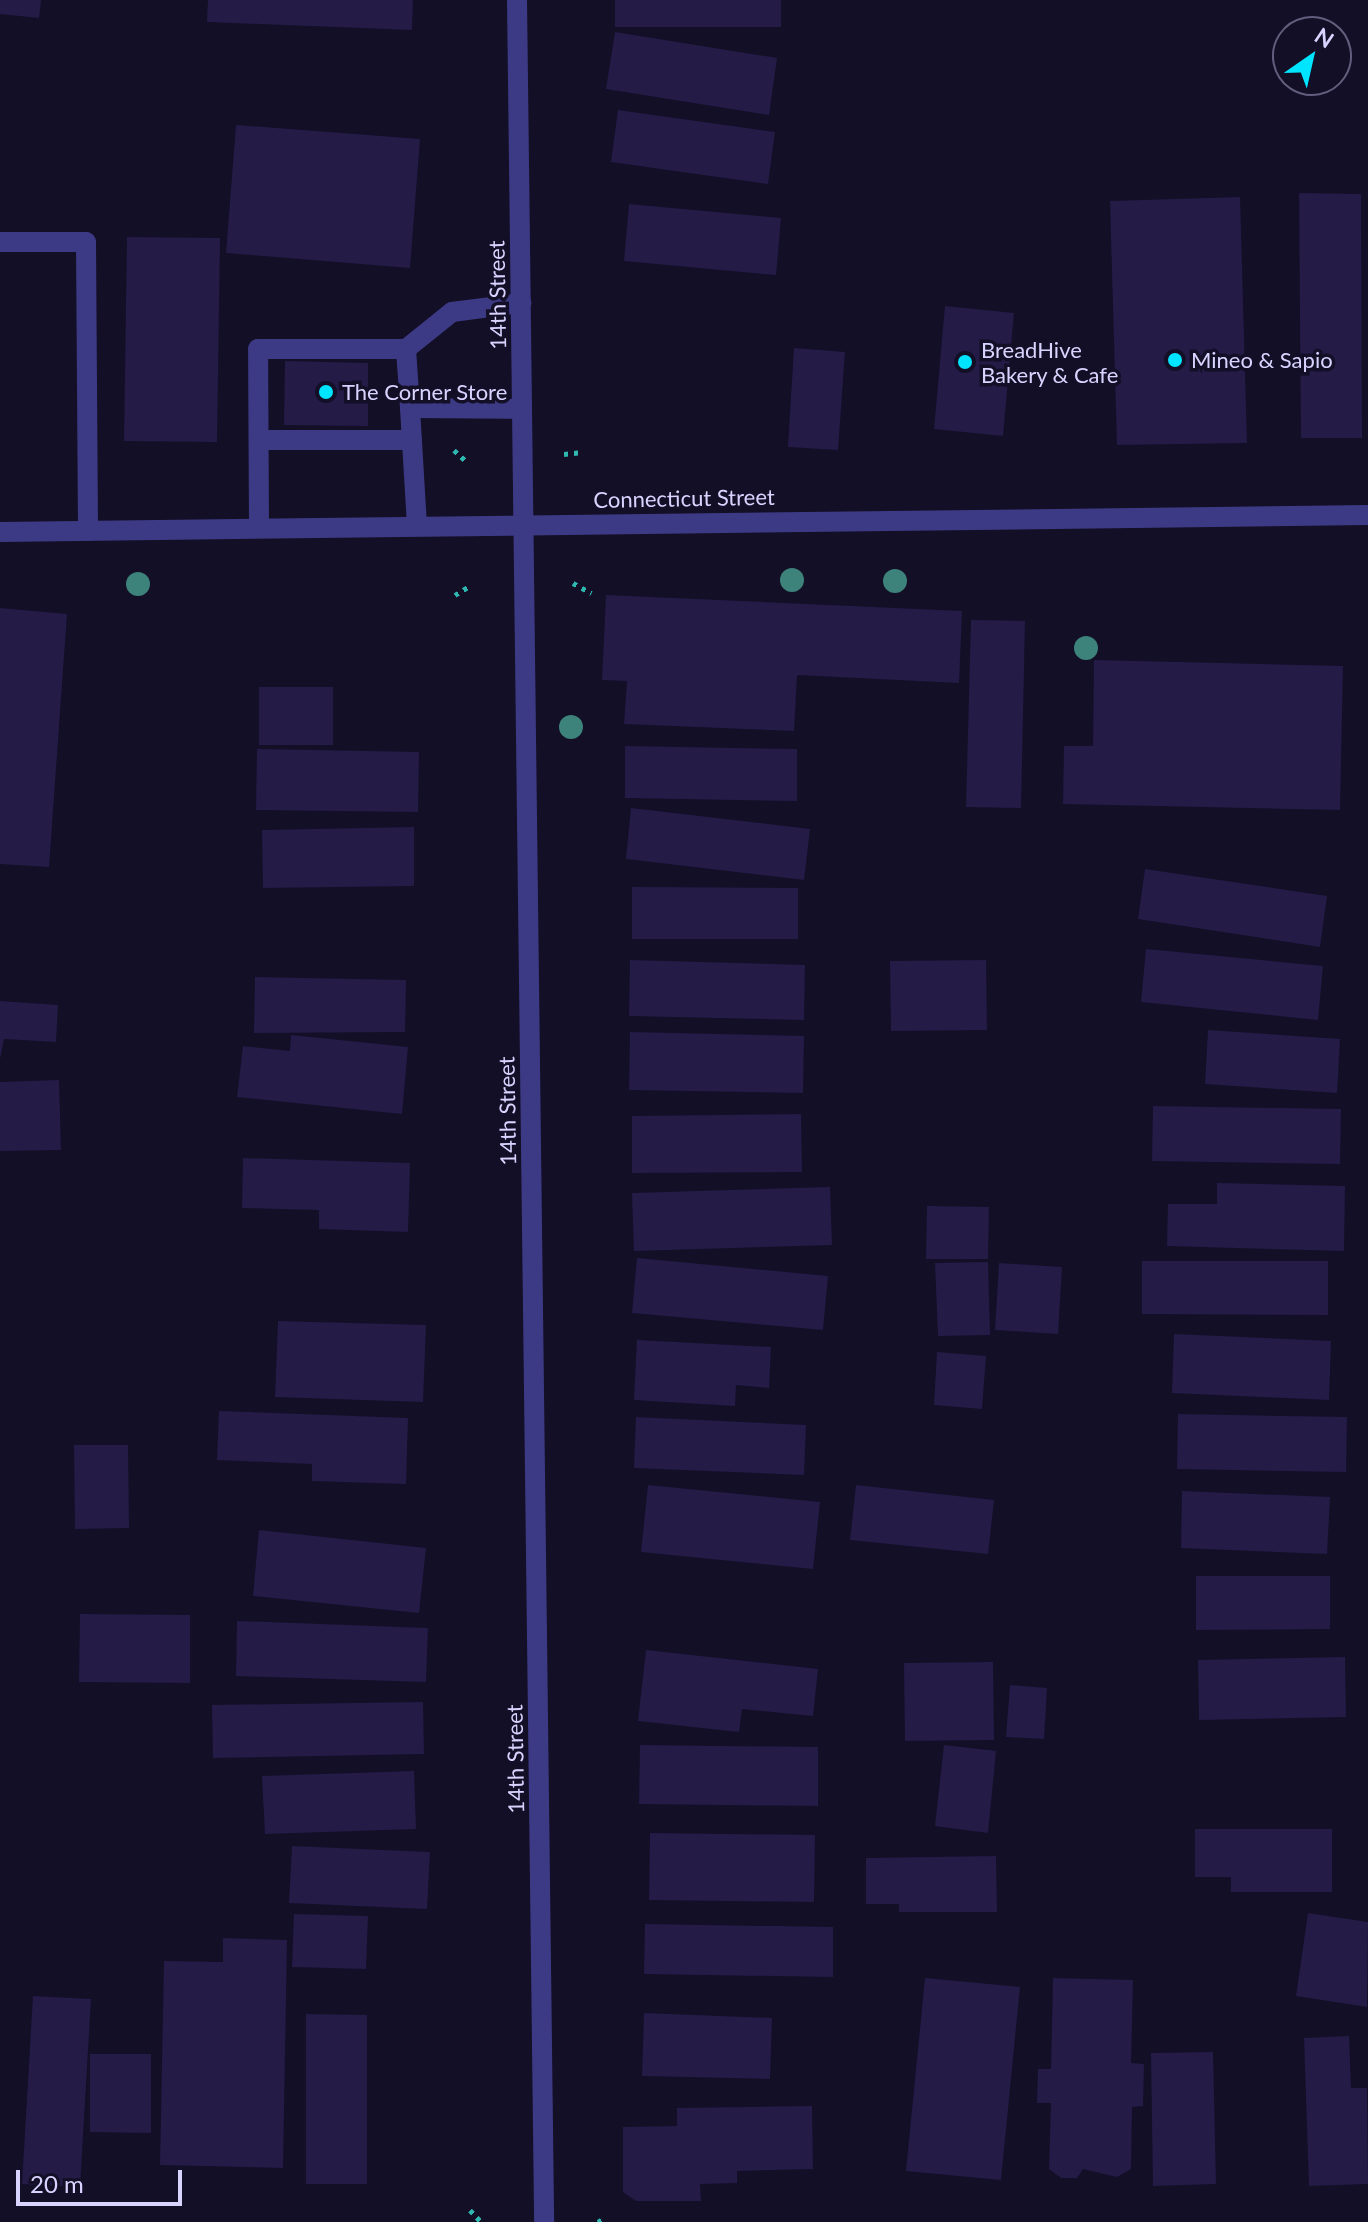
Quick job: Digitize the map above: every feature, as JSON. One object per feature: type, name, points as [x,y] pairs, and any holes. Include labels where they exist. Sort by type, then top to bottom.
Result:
[{"type":"street","name":"14th Street","points":[[517,0],[544,2222]]},
{"type":"street","points":[[0,242],[86,242],[88,531]]},
{"type":"street","points":[[259,527],[258,349],[406,349],[452,312],[521,303]]},
{"type":"street","points":[[406,349],[417,526]]},
{"type":"street","points":[[410,408],[522,409]]},
{"type":"street","points":[[259,440],[412,440]]},
{"type":"street","name":"Connecticut Street","points":[[0,532],[1368,515]]},
{"type":"path","points":[[454,450],[466,461]]},
{"type":"path","points":[[564,454],[583,452]]},
{"type":"path","points":[[573,583],[591,593]]},
{"type":"path","points":[[455,595],[468,587]]},
{"type":"path","points":[[470,2210],[481,2222]]},
{"type":"building","points":[[0,0],[41,0],[39,18],[0,14]]},
{"type":"building","points":[[208,0],[413,0],[412,30],[207,22]]},
{"type":"building","points":[[615,0],[781,0],[781,27],[615,27]]},
{"type":"building","points":[[615,32],[777,58],[769,115],[606,89]]},
{"type":"building","points":[[618,110],[775,132],[768,184],[611,162]]},
{"type":"building","points":[[236,125],[420,139],[410,268],[226,253]]},
{"type":"building","points":[[1299,193],[1361,194],[1362,438],[1301,438]]},
{"type":"building","points":[[1240,197],[1247,443],[1117,445],[1110,201]]},
{"type":"building","points":[[629,204],[781,218],[776,275],[624,261]]},
{"type":"building","points":[[127,237],[220,238],[217,442],[124,441]]},
{"type":"building","points":[[945,306],[1014,313],[1003,436],[934,429]]},
{"type":"building","points":[[794,348],[845,352],[838,450],[788,447]]},
{"type":"building","points":[[285,361],[368,363],[368,426],[284,425]]},
{"type":"building","points":[[606,595],[962,611],[959,683],[797,675],[794,731],[624,724],[627,681],[602,680]]},
{"type":"building","points":[[0,608],[67,614],[49,867],[0,864]]},
{"type":"building","points":[[971,620],[1025,621],[1021,808],[966,807]]},
{"type":"building","points":[[1094,660],[1343,666],[1340,810],[1063,804],[1064,746],[1093,746]]},
{"type":"building","points":[[259,687],[333,687],[333,745],[259,745]]},
{"type":"building","points":[[625,746],[797,749],[797,801],[625,798]]},
{"type":"building","points":[[257,749],[419,752],[418,812],[256,810]]},
{"type":"building","points":[[631,808],[810,829],[804,880],[626,859]]},
{"type":"building","points":[[414,827],[414,886],[263,888],[262,830]]},
{"type":"building","points":[[1145,869],[1327,896],[1320,947],[1138,919]]},
{"type":"building","points":[[632,887],[798,888],[798,939],[632,939]]},
{"type":"building","points":[[1146,949],[1323,966],[1318,1020],[1141,1002]]},
{"type":"building","points":[[630,960],[805,965],[804,1020],[629,1016]]},
{"type":"building","points":[[986,960],[987,1030],[891,1031],[890,961]]},
{"type":"building","points":[[255,977],[406,980],[405,1032],[254,1033]]},
{"type":"building","points":[[0,1001],[58,1005],[56,1042],[4,1039],[0,1059]]},
{"type":"building","points":[[1208,1030],[1340,1039],[1337,1093],[1205,1084]]},
{"type":"building","points":[[630,1032],[804,1036],[803,1093],[629,1090]]},
{"type":"building","points":[[291,1035],[408,1047],[402,1114],[237,1097],[243,1046],[290,1051]]},
{"type":"building","points":[[59,1080],[61,1150],[0,1151],[0,1082]]},
{"type":"building","points":[[1153,1106],[1341,1109],[1340,1164],[1152,1161]]},
{"type":"building","points":[[801,1114],[802,1172],[632,1173],[632,1116]]},
{"type":"building","points":[[243,1158],[410,1163],[408,1232],[319,1229],[319,1210],[242,1208]]},
{"type":"building","points":[[1217,1183],[1345,1186],[1344,1251],[1167,1246],[1168,1204],[1217,1204]]},
{"type":"building","points":[[830,1187],[832,1245],[634,1251],[632,1193]]},
{"type":"building","points":[[927,1206],[989,1207],[988,1259],[926,1259]]},
{"type":"building","points":[[637,1258],[828,1276],[823,1330],[632,1313]]},
{"type":"building","points":[[1142,1261],[1328,1261],[1328,1315],[1142,1314]]},
{"type":"building","points":[[988,1262],[990,1335],[938,1336],[935,1263]]},
{"type":"building","points":[[999,1263],[1062,1267],[1058,1334],[995,1330]]},
{"type":"building","points":[[278,1321],[426,1325],[423,1402],[275,1397]]},
{"type":"building","points":[[1174,1334],[1331,1341],[1329,1400],[1172,1393]]},
{"type":"building","points":[[637,1340],[771,1347],[769,1388],[736,1385],[735,1406],[634,1400]]},
{"type":"building","points":[[937,1352],[986,1356],[982,1409],[934,1405]]},
{"type":"building","points":[[219,1411],[408,1418],[406,1484],[312,1481],[312,1464],[217,1460]]},
{"type":"building","points":[[1178,1414],[1347,1417],[1346,1472],[1177,1469]]},
{"type":"building","points":[[636,1417],[806,1425],[804,1475],[634,1468]]},
{"type":"building","points":[[74,1445],[128,1445],[129,1528],[75,1529]]},
{"type":"building","points":[[648,1485],[820,1502],[813,1569],[641,1552]]},
{"type":"building","points":[[856,1485],[994,1500],[988,1554],[850,1540]]},
{"type":"building","points":[[1182,1491],[1330,1497],[1327,1554],[1181,1548]]},
{"type":"building","points":[[259,1530],[426,1548],[419,1613],[253,1596]]},
{"type":"building","points":[[1196,1576],[1330,1576],[1330,1629],[1196,1630]]},
{"type":"building","points":[[80,1614],[190,1615],[190,1683],[79,1682]]},
{"type":"building","points":[[237,1621],[428,1628],[426,1682],[236,1676]]},
{"type":"building","points":[[646,1650],[818,1669],[813,1716],[742,1709],[739,1732],[638,1721]]},
{"type":"building","points":[[1345,1657],[1346,1717],[1199,1720],[1198,1660]]},
{"type":"building","points":[[993,1662],[994,1740],[905,1741],[904,1663]]},
{"type":"building","points":[[1010,1685],[1047,1688],[1044,1739],[1006,1737]]},
{"type":"building","points":[[423,1702],[424,1754],[213,1758],[212,1705]]},
{"type":"building","points":[[640,1745],[818,1747],[818,1806],[639,1804]]},
{"type":"building","points":[[944,1745],[996,1751],[988,1833],[935,1826]]},
{"type":"building","points":[[414,1771],[416,1829],[265,1834],[262,1776]]},
{"type":"building","points":[[1195,1829],[1332,1829],[1332,1892],[1231,1892],[1231,1877],[1195,1877]]},
{"type":"building","points":[[650,1833],[815,1835],[814,1902],[649,1900]]},
{"type":"building","points":[[292,1846],[430,1852],[427,1909],[289,1903]]},
{"type":"building","points":[[996,1856],[997,1912],[899,1912],[899,1904],[866,1904],[866,1858]]},
{"type":"building","points":[[1308,1913],[1368,1922],[1367,2007],[1296,1996]]},
{"type":"building","points":[[294,1914],[368,1916],[366,1969],[292,1967]]},
{"type":"building","points":[[645,1924],[833,1927],[833,1977],[644,1974]]},
{"type":"building","points":[[223,1938],[287,1940],[283,2168],[160,2165],[164,1961],[223,1962]]},
{"type":"building","points":[[925,1978],[1020,1987],[1001,2180],[906,2171]]},
{"type":"building","points":[[1053,1978],[1133,1980],[1131,2063],[1144,2064],[1143,2106],[1132,2107],[1131,2169],[1117,2177],[1083,2169],[1077,2178],[1061,2178],[1049,2169],[1051,2103],[1037,2103],[1038,2069],[1051,2069]]},
{"type":"building","points":[[33,1996],[91,1999],[80,2187],[22,2184]]},
{"type":"building","points":[[644,2013],[772,2018],[770,2079],[642,2076]]},
{"type":"building","points":[[306,2014],[367,2015],[367,2184],[306,2184]]},
{"type":"building","points":[[1349,2036],[1351,2088],[1367,2088],[1368,2184],[1309,2186],[1304,2038]]},
{"type":"building","points":[[1213,2052],[1216,2184],[1153,2186],[1151,2053]]},
{"type":"building","points":[[90,2054],[151,2054],[151,2133],[90,2132]]},
{"type":"building","points":[[812,2106],[813,2169],[737,2171],[737,2183],[700,2184],[701,2201],[636,2201],[623,2192],[623,2127],[677,2126],[677,2108]]},
{"type":"place","name":"Mineo & Sapio","points":[[1175,360]]},
{"type":"place","name":"BreadHive Bakery & Cafe","points":[[965,362]]},
{"type":"place","name":"The Corner Store","points":[[326,392]]}]
